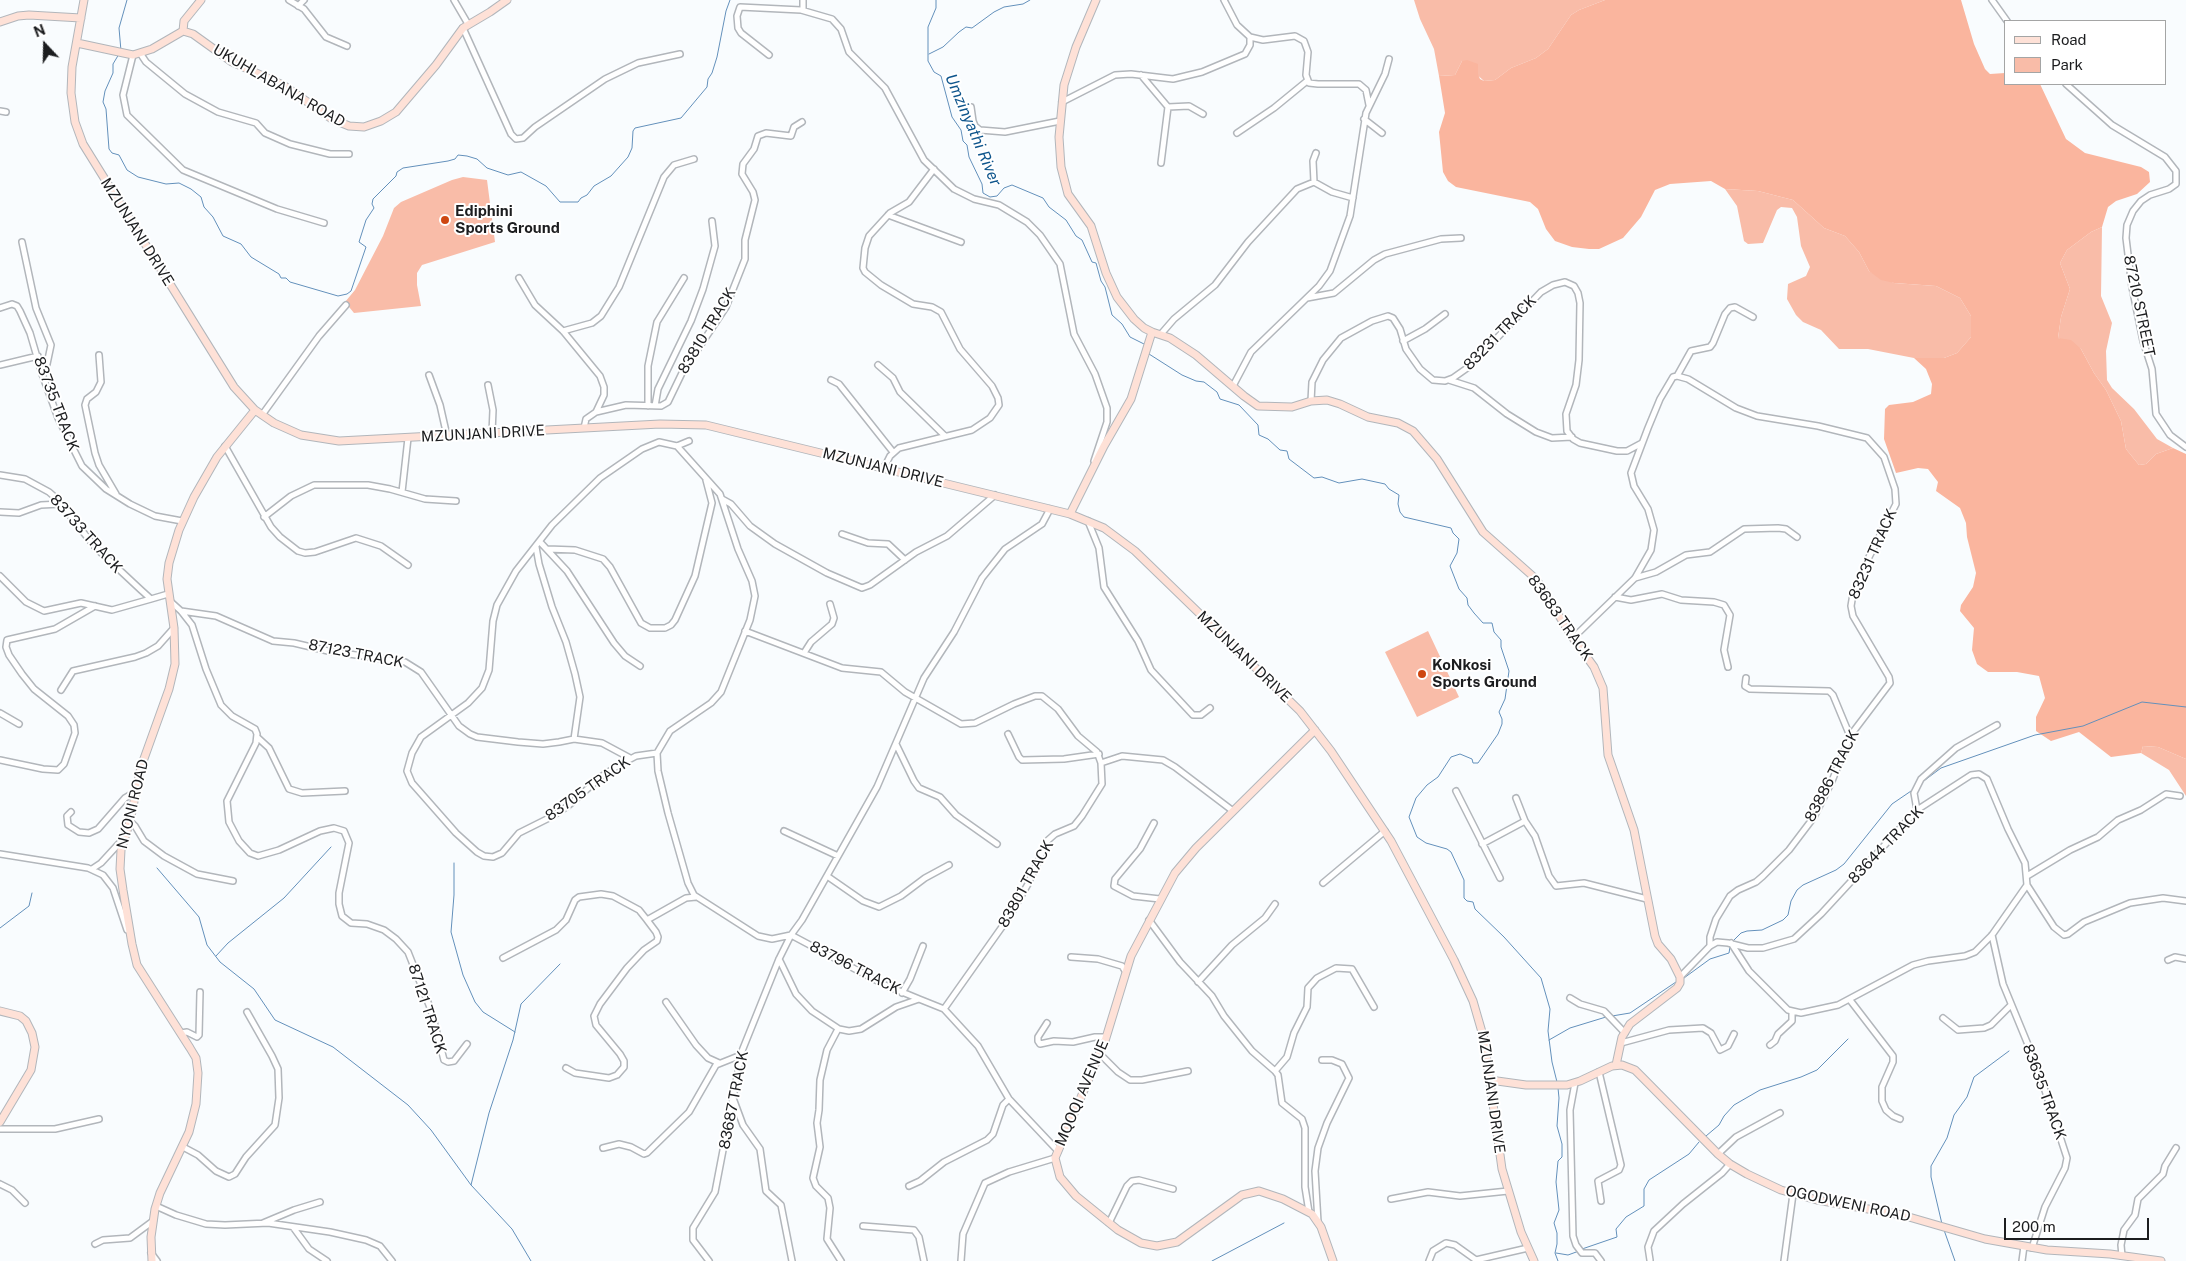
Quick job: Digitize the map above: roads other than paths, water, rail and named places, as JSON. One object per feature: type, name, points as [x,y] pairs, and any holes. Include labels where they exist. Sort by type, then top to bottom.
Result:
[{"type":"street","name":"MZUNJANI DRIVE","points":[[84,0],[72,68],[71,93],[75,122],[83,144],[234,387],[255,410],[290,431],[320,440],[339,441],[677,423],[706,425],[1070,514],[1088,520],[1114,534],[1135,551],[1289,700],[1315,730],[1385,831],[1467,986],[1484,1039],[1500,1158],[1508,1191],[1534,1261]]},
{"type":"street","points":[[133,54],[183,31],[184,21],[201,0]]},
{"type":"street","points":[[289,0],[304,9],[326,37],[347,46]]},
{"type":"street","points":[[298,6],[304,0]]},
{"type":"street","points":[[454,0],[511,134],[516,139],[523,138],[535,127],[605,79],[638,64],[680,54]]},
{"type":"street","name":"UKUHLABANA ROAD","points":[[183,31],[192,34],[232,62],[284,85],[332,119],[350,126],[364,127],[390,117],[402,107],[466,26],[507,0]]},
{"type":"street","points":[[803,0],[803,10]]},
{"type":"street","points":[[1070,514],[1131,399],[1152,332],[1134,320],[1117,296],[1106,273],[1091,226],[1068,194],[1063,177],[1059,151],[1061,102],[1069,66],[1096,0]]},
{"type":"street","points":[[1224,0],[1238,25],[1250,37],[1263,40],[1295,36],[1304,41],[1308,57],[1307,81]]},
{"type":"street","points":[[1992,0],[2006,20]]},
{"type":"street","points":[[769,55],[742,33],[738,23],[737,13],[739,8],[745,6],[803,10],[829,18],[837,23],[849,52],[883,85],[923,158],[961,193],[974,199],[995,203],[1027,222],[1040,235],[1059,260],[1074,334],[1092,369],[1107,408],[1107,422],[1094,459],[1093,469]]},
{"type":"street","points":[[0,22],[29,15],[81,18]]},
{"type":"street","points":[[1061,102],[1115,75],[1141,75],[1173,79],[1202,72],[1245,54],[1250,45],[1250,37]]},
{"type":"street","points":[[77,43],[133,54],[146,62],[185,94],[218,112],[256,123],[265,133],[290,144],[330,154],[349,154]]},
{"type":"street","points":[[133,54],[123,95],[126,116],[183,170],[277,209],[324,223]]},
{"type":"street","points":[[1233,386],[1251,352],[1307,298],[1330,271],[1344,235],[1353,198],[1364,119],[1385,74],[1389,59]]},
{"type":"street","points":[[1141,75],[1168,106],[1190,106],[1203,114]]},
{"type":"street","points":[[1307,81],[1318,84],[1359,84],[1366,90],[1369,105]]},
{"type":"street","points":[[1237,133],[1274,108],[1307,81]]},
{"type":"street","name":"87210 STREET","points":[[2067,85],[2112,125],[2165,157],[2176,171],[2176,184],[2141,201],[2127,224],[2126,238],[2132,287],[2143,341],[2152,369],[2156,414],[2170,435],[2186,447]]},
{"type":"street","points":[[971,106],[973,121],[980,130],[1005,132],[1060,121]]},
{"type":"street","points":[[1160,163],[1168,106]]},
{"type":"street","points":[[1364,119],[1382,133]]},
{"type":"street","name":"83810 TRACK","points":[[655,406],[664,406],[668,402],[682,372],[726,307],[739,276],[745,259],[745,240],[755,200],[753,192],[742,176],[742,170],[754,149],[757,138],[766,133],[791,136],[794,127],[802,122]]},
{"type":"street","points":[[1314,182],[1313,161],[1316,153]]},
{"type":"street","points":[[562,331],[592,323],[601,316],[619,287],[664,177],[674,165],[694,159]]},
{"type":"street","points":[[884,468],[893,452],[910,445],[972,430],[985,422],[999,405],[998,398],[986,379],[960,349],[938,310],[932,307],[913,304],[865,272],[863,261],[868,239],[888,215],[909,202],[934,169]]},
{"type":"street","points":[[1161,334],[1174,320],[1215,285],[1248,242],[1290,195],[1304,185],[1314,182],[1332,192],[1353,198]]},
{"type":"street","points":[[888,215],[961,242]]},
{"type":"street","points":[[584,428],[588,416],[596,412],[626,406],[655,406],[658,389],[691,321],[703,289],[715,246],[712,221]]},
{"type":"street","points":[[1307,298],[1334,293],[1374,260],[1385,254],[1440,239],[1461,238]]},
{"type":"street","points":[[22,242],[36,308],[51,345],[47,364],[42,374]]},
{"type":"street","points":[[519,278],[535,306],[562,331],[602,380],[605,391],[604,399],[596,412]]},
{"type":"street","points":[[648,406],[648,366],[657,322],[684,278]]},
{"type":"street","name":"83231 TRACK","points":[[1311,401],[1314,375],[1334,346],[1346,334],[1379,318],[1389,316],[1399,325],[1403,341],[1409,353],[1427,376],[1436,380],[1449,380],[1470,366],[1541,292],[1558,283],[1568,282],[1576,289],[1580,303],[1579,360],[1576,385],[1566,419],[1567,431],[1572,438]]},
{"type":"street","name":"83735 TRACK","points":[[0,308],[12,304],[17,306],[38,356],[42,374],[58,418],[76,457],[95,480],[118,497],[148,514],[182,521]]},
{"type":"street","points":[[262,415],[319,336],[346,305]]},
{"type":"street","points":[[1573,638],[1635,578],[1651,550],[1654,535],[1648,509],[1636,491],[1631,477],[1642,443],[1668,383],[1673,377],[1677,376],[1691,351],[1710,346],[1713,343],[1725,314],[1730,308],[1735,307],[1753,317]]},
{"type":"street","points":[[1403,341],[1425,329],[1445,314]]},
{"type":"street","name":"83683 TRACK","points":[[1152,332],[1161,334],[1196,355],[1258,406],[1292,406],[1311,401],[1327,400],[1368,417],[1403,425],[1418,435],[1437,459],[1483,532],[1536,579],[1573,638],[1592,664],[1602,683],[1608,755],[1634,830],[1658,944],[1671,959],[1680,977]]},
{"type":"street","points":[[99,355],[101,382],[96,392],[87,399],[85,405],[95,454],[99,465],[118,497]]},
{"type":"street","points":[[0,365],[38,356]]},
{"type":"street","points":[[878,365],[893,378],[900,392],[945,436]]},
{"type":"street","points":[[429,375],[440,405],[447,436]]},
{"type":"street","name":"83231 TRACK","points":[[1677,376],[1688,379],[1742,411],[1766,418],[1798,422],[1862,436],[1872,441],[1879,450],[1895,489],[1896,504],[1853,594],[1850,606],[1853,616]]},
{"type":"street","points":[[830,380],[839,384],[893,452]]},
{"type":"street","points":[[1449,380],[1474,388],[1507,414],[1536,432],[1552,438],[1572,438],[1587,445],[1623,452],[1632,450],[1642,443]]},
{"type":"street","points":[[488,385],[493,410],[492,433]]},
{"type":"street","name":"NYONI ROAD","points":[[152,1261],[153,1222],[156,1206],[183,1147],[193,1118],[198,1073],[196,1058],[141,972],[130,937],[120,869],[121,850],[130,821],[146,752],[174,673],[176,655],[174,628],[168,598],[168,570],[182,521],[224,446],[255,410]]},
{"type":"street","points":[[402,492],[408,438]]},
{"type":"street","name":"83705 TRACK","points":[[657,753],[648,753],[630,758],[602,776],[579,797],[551,817],[519,833],[502,853],[493,856],[484,856],[456,833],[408,775],[407,766],[419,740],[473,699],[487,680],[493,620],[497,605],[511,578],[564,513],[610,471],[651,444],[664,442],[677,446],[689,442]]},
{"type":"street","points":[[224,446],[230,452],[264,517],[280,537],[302,553],[325,550],[356,538],[381,546],[408,565]]},
{"type":"street","points":[[677,446],[722,498],[734,540],[754,590],[754,608],[721,692],[711,703],[670,731],[657,753],[658,771],[674,838],[688,882],[696,897],[758,936],[772,939],[791,935]]},
{"type":"street","name":"83733 TRACK","points":[[0,475],[16,476],[35,483],[49,492],[61,504],[95,547],[151,598]]},
{"type":"street","points":[[547,549],[575,550],[603,559],[610,567],[641,623],[650,628],[665,628],[675,620],[695,576],[712,503],[704,476]]},
{"type":"street","points":[[264,517],[291,496],[314,485],[368,485],[425,499],[456,501]]},
{"type":"street","points":[[722,498],[731,504],[750,526],[775,544],[827,573],[862,588],[870,585],[905,560],[947,536],[995,495]]},
{"type":"street","points":[[0,512],[19,513],[42,505],[61,504]]},
{"type":"street","name":"83687 TRACK","points":[[709,1261],[695,1244],[692,1232],[694,1224],[712,1197],[717,1184],[742,1055],[779,959],[877,787],[928,671],[954,632],[988,569],[1005,549],[1042,524],[1050,509]]},
{"type":"street","points":[[1088,520],[1099,548],[1104,587],[1138,641],[1151,670],[1193,715],[1202,715],[1210,708]]},
{"type":"street","points":[[1635,578],[1656,572],[1686,555],[1710,552],[1744,529],[1786,529],[1797,537]]},
{"type":"street","points":[[842,534],[868,543],[888,544],[905,560]]},
{"type":"street","points":[[540,542],[567,571],[614,643],[625,656],[640,666]]},
{"type":"street","points":[[536,547],[543,578],[566,642],[578,686],[580,706],[574,739]]},
{"type":"street","points":[[0,576],[26,602],[44,611],[81,603],[112,610],[151,598],[168,598],[181,611],[196,633],[217,700],[232,716],[255,729],[257,737],[269,748],[289,789],[302,792],[345,791]]},
{"type":"street","points":[[0,587],[6,583]]},
{"type":"street","points":[[1615,598],[1630,600],[1662,594],[1681,600],[1714,602],[1724,605],[1730,615],[1724,650],[1728,668]]},
{"type":"street","points":[[804,653],[811,642],[832,624],[834,618],[830,604]]},
{"type":"street","points":[[0,760],[56,771],[64,764],[74,733],[74,725],[68,716],[34,689],[22,674],[9,655],[6,647],[7,640],[54,629],[95,606]]},
{"type":"street","name":"87123 TRACK","points":[[181,611],[216,616],[273,641],[405,662],[421,672],[464,730],[477,737],[543,744],[574,739],[602,743],[630,758]]},
{"type":"street","name":"83886 TRACK","points":[[1710,946],[1710,937],[1716,919],[1730,896],[1756,882],[1763,876],[1789,850],[1814,816],[1832,781],[1850,736],[1890,683],[1889,677],[1853,616]]},
{"type":"street","points":[[61,690],[73,670],[129,659],[146,653],[158,646],[174,628]]},
{"type":"street","points":[[745,632],[842,668],[882,672],[905,692],[953,721],[968,724],[975,723],[1035,696],[1042,696],[1058,709],[1078,736],[1099,754]]},
{"type":"street","points":[[1746,678],[1745,686],[1750,689],[1829,691],[1833,695],[1850,736]]},
{"type":"street","points":[[0,713],[19,724]]},
{"type":"street","points":[[1917,810],[1914,793],[1921,779],[1956,748],[1997,725]]},
{"type":"street","name":"MQOQI AVENUE","points":[[1315,730],[1186,858],[1160,899],[1126,972],[1106,1037],[1055,1158],[1057,1169],[1069,1189],[1109,1223],[1141,1243],[1163,1246],[1183,1238],[1204,1221],[1252,1191],[1268,1193],[1309,1212],[1318,1222],[1333,1261]]},
{"type":"street","points":[[1008,734],[1022,760],[1064,759],[1099,754]]},
{"type":"street","name":"87121 TRACK","points":[[257,737],[227,801],[229,822],[239,841],[250,853],[258,856],[279,850],[320,831],[334,828],[344,831],[349,843],[339,893],[342,916],[352,923],[368,924],[384,930],[403,946],[413,962],[431,1010],[444,1060],[448,1062],[454,1061],[467,1044]]},
{"type":"street","points":[[896,744],[914,782],[919,788],[936,794],[956,815],[997,844]]},
{"type":"street","name":"83801 TRACK","points":[[944,1010],[961,983],[986,952],[1009,917],[1028,884],[1048,841],[1054,834],[1074,826],[1102,784],[1099,754]]},
{"type":"street","points":[[1101,763],[1122,756],[1164,760],[1233,811]]},
{"type":"street","name":"83644 TRACK","points":[[1710,946],[1720,942],[1743,947],[1764,948],[1794,939],[1821,914],[1917,810],[1967,777],[1976,774],[1982,775],[1990,784],[2008,829],[2024,860],[2027,885]]},
{"type":"street","points":[[1456,791],[1500,878]]},
{"type":"street","points":[[71,812],[67,819],[68,825],[78,832],[89,834],[98,828],[125,798],[136,792]]},
{"type":"street","points":[[2027,876],[2070,850],[2098,837],[2118,820],[2141,810],[2166,794],[2180,796]]},
{"type":"street","points":[[1516,798],[1525,821],[1535,836],[1549,876],[1556,886],[1584,883],[1647,899]]},
{"type":"street","points":[[130,821],[136,826],[144,841],[164,856],[197,874],[233,881]]},
{"type":"street","points":[[1482,844],[1525,821]]},
{"type":"street","points":[[1154,823],[1140,849],[1115,879],[1114,886],[1133,896],[1160,899]]},
{"type":"street","points":[[784,831],[838,856]]},
{"type":"street","points":[[1323,883],[1385,831]]},
{"type":"street","points":[[92,870],[125,837]]},
{"type":"street","points":[[0,854],[92,870],[103,875],[113,888],[130,937]]},
{"type":"street","points":[[826,876],[863,901],[879,907],[901,896],[925,878],[949,865]]},
{"type":"street","points":[[1731,943],[1740,959],[1783,1007],[1792,1012],[1809,1012],[1850,1000],[1913,965],[1973,954],[1992,935],[2027,885],[2054,927],[2064,935],[2084,922],[2130,903],[2163,898],[2186,901]]},
{"type":"street","points":[[503,958],[556,930],[566,920],[575,900],[579,896],[601,894],[613,896],[639,910],[656,932],[657,941],[644,950],[627,968],[600,1004],[594,1016],[596,1025],[624,1060],[624,1068],[617,1075],[609,1078],[583,1075],[566,1068]]},
{"type":"street","points":[[646,920],[686,898],[696,897]]},
{"type":"street","points":[[1198,982],[1232,945],[1264,918],[1275,904]]},
{"type":"street","points":[[1149,920],[1180,962],[1212,996],[1224,1016],[1252,1051],[1278,1075],[1282,1103],[1300,1116],[1304,1124],[1305,1187],[1309,1212]]},
{"type":"street","name":"83796 TRACK","points":[[791,935],[902,992],[944,1010]]},
{"type":"street","name":"83635 TRACK","points":[[1992,935],[2003,984],[2038,1069],[2067,1158],[2065,1168],[2045,1207],[2032,1248]]},
{"type":"street","points":[[902,992],[923,946]]},
{"type":"street","points":[[1490,1080],[1545,1085],[1571,1084],[1616,1065],[1624,1033],[1635,1019],[1676,988],[1680,983],[1680,977],[1710,946]]},
{"type":"street","points":[[1071,957],[1098,959],[1122,966],[1126,972]]},
{"type":"street","points":[[2168,960],[2175,958],[2186,959]]},
{"type":"street","points":[[779,959],[796,994],[812,1011],[838,1029],[857,1030],[867,1026],[896,1007],[919,999]]},
{"type":"street","points":[[1275,1071],[1287,1057],[1294,1033],[1307,1007],[1308,988],[1317,978],[1336,968],[1352,969],[1374,1007]]},
{"type":"street","points":[[181,1034],[187,1032],[196,1037],[199,1035],[200,992]]},
{"type":"street","points":[[1570,998],[1580,1004],[1604,1011],[1624,1033]]},
{"type":"street","points":[[1850,1000],[1893,1056],[1893,1062],[1882,1087],[1882,1101],[1886,1110],[1900,1119]]},
{"type":"street","points":[[666,1002],[696,1045],[708,1058],[719,1063]]},
{"type":"street","points":[[1943,1018],[1958,1030],[1984,1028],[1991,1025],[2011,1005]]},
{"type":"street","points":[[944,1010],[978,1046],[1009,1099],[1058,1151]]},
{"type":"street","points":[[0,1011],[20,1016],[26,1021],[32,1033],[35,1047],[31,1070],[0,1122]]},
{"type":"street","points":[[183,1147],[198,1155],[216,1171],[229,1177],[235,1174],[249,1154],[274,1125],[279,1098],[278,1069],[247,1012]]},
{"type":"street","points":[[1770,1045],[1775,1041],[1778,1034],[1792,1021],[1792,1012]]},
{"type":"street","points":[[1046,1023],[1038,1039],[1040,1044],[1054,1041],[1073,1042],[1095,1037],[1106,1037]]},
{"type":"street","points":[[1621,1043],[1669,1030],[1702,1028],[1711,1033],[1720,1050],[1728,1046],[1734,1034]]},
{"type":"street","points":[[838,1029],[827,1050],[820,1080],[819,1110],[816,1123],[820,1147],[812,1178],[816,1186],[828,1198],[830,1208],[827,1239],[840,1261]]},
{"type":"street","points":[[1099,1054],[1118,1072],[1130,1080],[1142,1080],[1188,1071]]},
{"type":"street","points":[[603,1148],[618,1144],[631,1147],[644,1154],[647,1153],[689,1112],[719,1063],[742,1055]]},
{"type":"street","points":[[1318,1222],[1315,1171],[1318,1148],[1327,1123],[1349,1078],[1342,1064],[1332,1060],[1322,1060]]},
{"type":"street","name":"OGODWENI ROAD","points":[[1616,1065],[1628,1067],[1639,1074],[1730,1164],[1747,1174],[1793,1194],[1817,1200],[1880,1210],[1970,1235],[2032,1248],[2162,1261]]},
{"type":"street","points":[[1599,1072],[1621,1165],[1619,1170],[1598,1181],[1601,1201]]},
{"type":"street","points":[[1571,1084],[1573,1236],[1576,1245],[1582,1253],[1596,1253],[1600,1261]]},
{"type":"street","points":[[733,1098],[743,1125],[760,1149],[766,1191],[781,1206],[792,1261]]},
{"type":"street","points":[[909,1186],[924,1179],[944,1162],[987,1140],[993,1134],[1003,1105],[1009,1099]]},
{"type":"street","points":[[1718,1154],[1736,1138],[1780,1113]]},
{"type":"street","points":[[0,1129],[55,1129],[77,1122],[99,1119]]},
{"type":"street","points":[[2122,1256],[2121,1245],[2124,1228],[2135,1215],[2138,1199],[2164,1174],[2165,1166],[2176,1148]]},
{"type":"street","points":[[961,1261],[962,1240],[985,1183],[1009,1172],[1055,1158]]},
{"type":"street","points":[[1650,1260],[1648,1247],[1654,1231],[1730,1164]]},
{"type":"street","points":[[1109,1223],[1127,1186],[1132,1181],[1139,1180],[1174,1189]]},
{"type":"street","points":[[0,1184],[12,1190],[25,1203]]},
{"type":"street","points":[[1391,1199],[1428,1192],[1460,1196],[1508,1191]]},
{"type":"street","points":[[1784,1261],[1793,1194]]},
{"type":"street","points":[[263,1223],[320,1202]]},
{"type":"street","points":[[156,1206],[176,1215],[206,1224],[263,1223],[330,1232],[376,1244],[384,1250],[392,1261]]},
{"type":"street","points":[[95,1244],[103,1240],[130,1238],[153,1222]]},
{"type":"street","points":[[863,1226],[914,1230],[919,1237],[924,1261]]},
{"type":"street","points":[[292,1227],[309,1250],[327,1261]]},
{"type":"street","points":[[1429,1261],[1433,1251],[1446,1243],[1455,1245],[1476,1260],[1528,1248]]},
{"type":"street","points":[[2022,1261],[2024,1246]]},
{"type":"street","points":[[151,1252],[157,1261]]},
{"type":"waterway","name":"Umzinyathi River","points":[[121,51],[119,28],[127,0]]},
{"type":"waterway","name":"Umzinyathi River","points":[[119,54],[113,64],[113,73],[105,91],[103,102],[106,109],[109,149],[112,153],[119,155],[127,170],[138,177],[166,184],[179,183],[191,189],[201,197],[204,207],[213,217],[223,236],[241,244],[251,257],[279,274],[281,278],[286,278],[290,282],[338,296],[351,291],[366,247],[359,242],[366,220],[374,208],[372,204],[373,199],[396,176],[397,172],[403,168],[448,161],[455,159],[458,155],[467,156],[477,159],[487,168],[508,175],[521,172],[546,186],[560,202],[578,202],[594,186],[611,176],[628,157],[632,148],[633,131],[635,128],[681,118],[707,87],[708,79],[717,57],[730,0]]},
{"type":"waterway","name":"Umzinyathi River","points":[[936,0],[936,8],[928,27],[928,61],[934,72],[941,76],[952,117],[961,130],[969,157],[982,184],[983,193],[990,197],[997,196],[1004,188],[1012,185],[1043,198],[1049,207],[1066,220],[1076,236],[1082,240],[1092,262],[1096,263],[1101,281],[1105,287],[1112,315],[1122,324],[1130,337],[1144,344]]},
{"type":"waterway","points":[[929,54],[943,47],[966,27],[972,28],[994,12],[1004,7],[1023,4],[1030,0]]},
{"type":"waterway","name":"Umzinyathi River","points":[[1149,354],[1182,375],[1204,382],[1217,392],[1220,399],[1239,405],[1258,425],[1259,435],[1268,439],[1280,450],[1287,451],[1289,459],[1314,478],[1322,477],[1339,483],[1362,479],[1385,484],[1399,495],[1398,504],[1400,512],[1404,517],[1451,528],[1459,539],[1457,553],[1450,566],[1459,589],[1467,598],[1468,605],[1483,623],[1492,623],[1494,632],[1501,640],[1501,647],[1509,671],[1505,699],[1499,712],[1502,724],[1498,734],[1478,763],[1473,763],[1472,759],[1460,754],[1451,757],[1438,777],[1427,785],[1416,798],[1409,817],[1417,837],[1426,843],[1451,852],[1464,880],[1464,898],[1467,901],[1473,902],[1475,909],[1504,937],[1541,978],[1550,1009],[1548,1031],[1557,1082]]},
{"type":"waterway","points":[[1921,783],[1941,768],[2035,735],[2083,726],[2142,702],[2186,707]]},
{"type":"waterway","points":[[1733,941],[1741,933],[1762,930],[1783,920],[1788,915],[1791,901],[1797,890],[1844,864],[1892,804],[1914,789]]},
{"type":"waterway","points":[[216,956],[228,943],[284,898],[331,847]]},
{"type":"waterway","points":[[454,863],[451,932],[463,975],[475,1002],[483,1012],[515,1032]]},
{"type":"waterway","points":[[157,868],[199,917],[207,945],[220,962],[254,989],[275,1020],[333,1047],[408,1105],[431,1130],[471,1185]]},
{"type":"waterway","points":[[0,928],[29,906],[32,893]]},
{"type":"waterway","points":[[1684,978],[1710,959],[1729,953],[1730,947]]},
{"type":"waterway","points":[[531,1261],[512,1229],[471,1185],[489,1113],[513,1040],[521,1004],[560,964]]},
{"type":"waterway","points":[[1612,1016],[1630,1013],[1676,982]]},
{"type":"waterway","points":[[1549,1040],[1570,1028],[1606,1017]]},
{"type":"waterway","points":[[1706,1136],[1719,1125],[1734,1105],[1760,1090],[1817,1070],[1848,1039]]},
{"type":"waterway","points":[[1942,1224],[1931,1177],[1931,1166],[1947,1138],[1954,1115],[1967,1097],[1974,1077],[2009,1051]]},
{"type":"waterway","name":"Umzinyathi River","points":[[1558,1088],[1557,1126],[1562,1144],[1562,1157],[1558,1161],[1556,1182],[1559,1210],[1554,1223],[1557,1233],[1555,1253],[1558,1261]]},
{"type":"waterway","points":[[1582,1249],[1617,1237],[1616,1229],[1626,1217],[1644,1206],[1644,1189],[1649,1180],[1689,1154],[1699,1142]]},
{"type":"waterway","points":[[1212,1261],[1284,1223]]},
{"type":"waterway","points":[[1944,1230],[1955,1261]]},
{"type":"waterway","points":[[1556,1253],[1568,1255],[1579,1251]]},
{"type":"place","name":"Ediphini Sports Ground","points":[[445,220]]},
{"type":"place","name":"KoNkosi Sports Ground","points":[[1422,674]]}]
